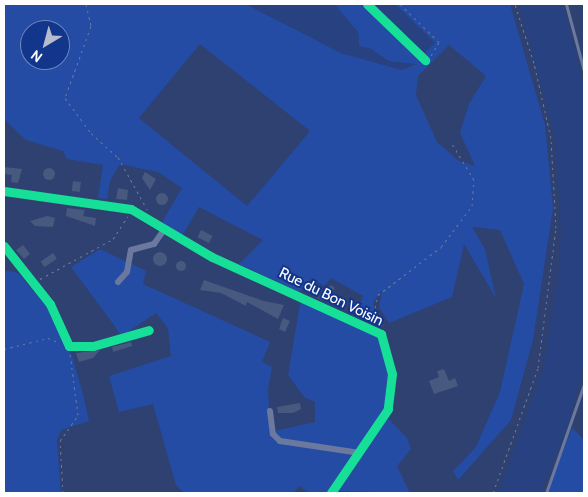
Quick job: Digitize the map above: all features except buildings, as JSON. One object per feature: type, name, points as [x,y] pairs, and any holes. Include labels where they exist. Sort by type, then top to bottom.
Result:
[{"type":"street","points":[[367,4],[425,60]]},
{"type":"street","name":"Rue du Bon Voisin","points":[[4,191],[131,209],[150,217],[212,257],[381,334],[389,356],[391,398],[360,453],[331,493]]},
{"type":"street","points":[[118,282],[127,272],[131,250],[154,244],[165,228]]},
{"type":"street","points":[[4,246],[55,312],[69,346],[93,346],[149,330]]},
{"type":"street","points":[[270,411],[273,434],[280,441],[360,453]]},
{"type":"lane","points":[[566,4],[584,71]]},
{"type":"lane","points":[[546,493],[584,384]]},
{"type":"path","points":[[86,4],[91,26],[65,98],[90,132],[118,157],[150,217]]},
{"type":"path","points":[[400,4],[439,42],[438,49],[425,60]]},
{"type":"path","points":[[493,493],[538,368],[556,228],[551,138],[534,63],[515,4]]},
{"type":"path","points":[[381,334],[375,308],[378,295],[441,247],[472,206],[474,180],[451,142]]},
{"type":"path","points":[[33,283],[113,240],[131,209]]},
{"type":"path","points":[[4,349],[48,338],[69,346],[78,416],[60,442],[63,493]]},
{"type":"shaded area","points":[[4,4],[246,4],[341,53],[402,70],[371,49],[359,46],[358,32],[334,4],[370,4],[435,43],[395,4],[510,4],[545,125],[553,208],[533,340],[511,420],[458,480],[453,471],[476,447],[500,392],[524,284],[500,230],[472,227],[485,249],[496,298],[464,244],[452,297],[389,323],[379,307],[382,290],[373,303],[379,327],[355,316],[363,296],[331,278],[324,286],[312,278],[299,292],[239,264],[263,240],[199,207],[182,236],[162,222],[182,188],[158,172],[120,164],[110,181],[107,199],[98,198],[103,165],[67,159],[63,151],[26,140],[4,119]],"holes":[[[200,44],[310,131],[247,206],[139,118]],[[449,45],[486,76],[469,104],[460,133],[475,166],[459,161],[437,142],[416,95],[418,76]]]},
{"type":"shaded area","points":[[246,4],[334,4],[358,32],[359,46],[371,49],[387,61],[417,64],[402,70],[341,53]]},
{"type":"shaded area","points":[[370,4],[395,4],[435,43],[423,55]]},
{"type":"shaded area","points":[[519,4],[563,4],[584,86],[584,363],[568,426],[540,493],[498,493],[543,369],[558,278],[561,228],[555,138]]},
{"type":"shaded area","points":[[100,249],[146,271],[143,284],[270,342],[262,362],[272,367],[268,389],[270,432],[315,422],[315,402],[304,397],[288,375],[301,298],[378,335],[389,379],[386,411],[327,493],[309,493],[300,486],[293,493],[184,493],[176,485],[153,404],[119,412],[109,376],[171,356],[168,328],[156,313],[122,336],[71,267]]},
{"type":"shaded area","points":[[4,270],[18,273],[48,308],[72,356],[82,390],[89,421],[61,430],[57,440],[61,493],[4,493]]},
{"type":"shaded area","points":[[388,418],[407,438],[411,449],[397,466],[410,493],[339,491]]},
{"type":"shaded area","points":[[572,428],[584,440],[584,493],[545,493]]},
{"type":"traffic: fast","points":[[367,4],[425,60]]},
{"type":"traffic: fast","points":[[4,191],[131,209],[212,257],[381,334],[392,374],[388,409],[331,493]]},
{"type":"traffic: fast","points":[[4,246],[50,304],[69,346],[93,346],[149,330]]}]
